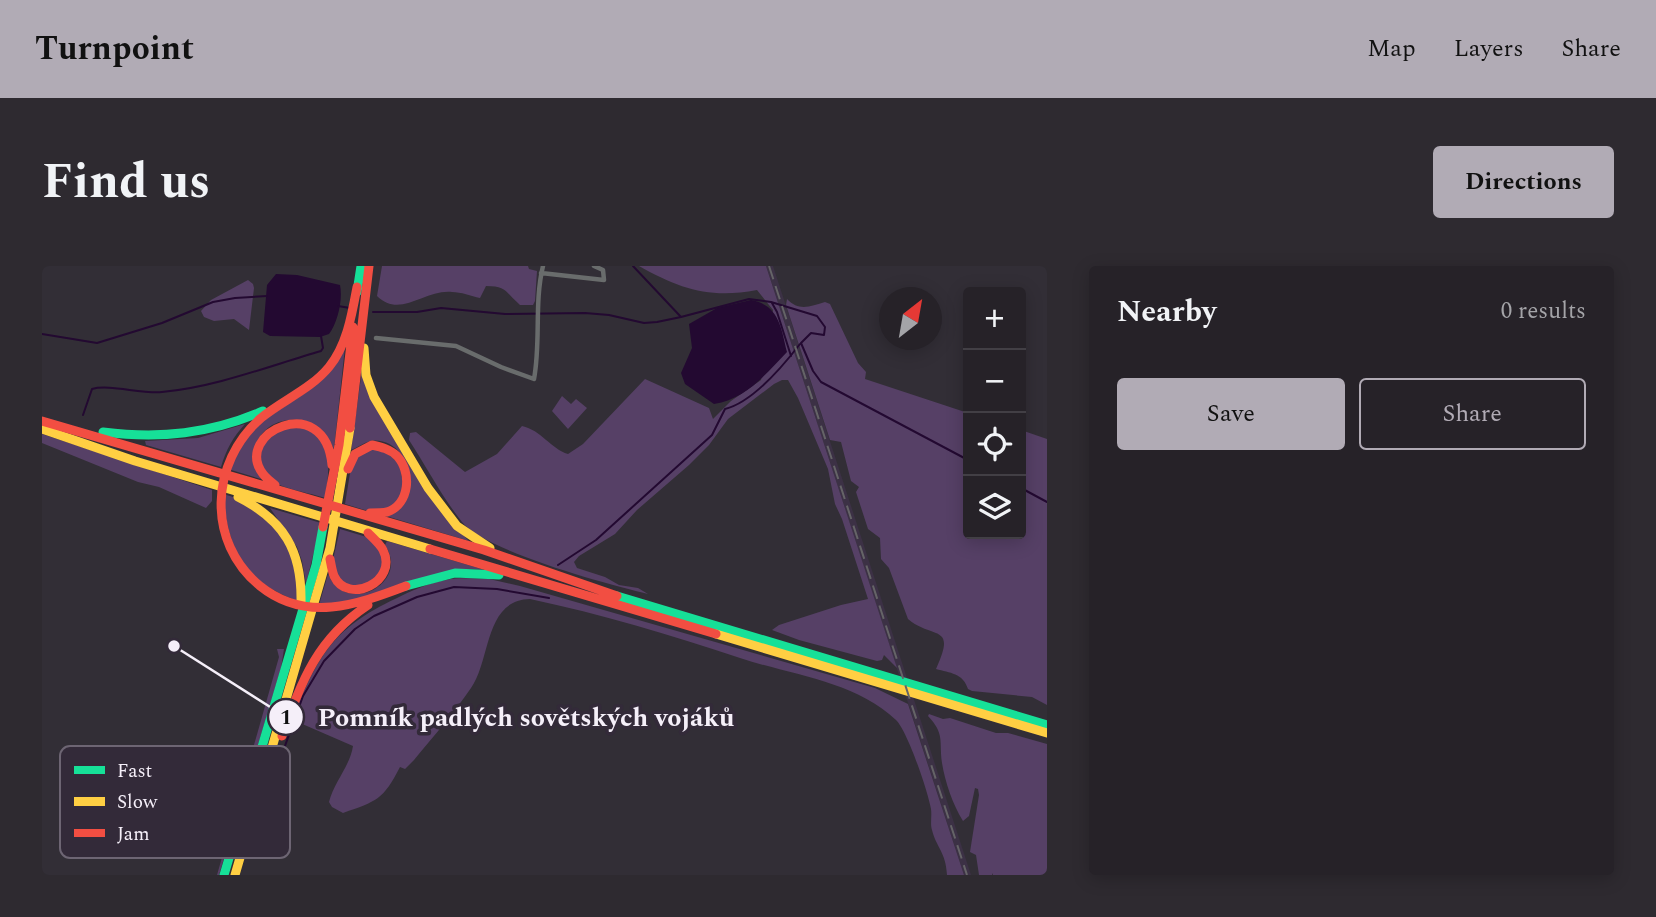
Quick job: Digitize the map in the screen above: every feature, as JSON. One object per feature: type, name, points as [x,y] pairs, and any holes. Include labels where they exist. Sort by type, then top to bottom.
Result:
[{"type":"highway","points":[[361,266],[347,330],[334,360],[317,380],[252,425],[225,466],[220,496],[222,523],[228,543],[241,566],[269,593],[292,604],[324,609],[352,606],[428,578],[454,573],[480,572],[526,578]]},
{"type":"highway","points":[[273,746],[330,548],[369,266]]},
{"type":"highway","points":[[263,746],[299,626],[337,484],[357,287]]},
{"type":"highway","points":[[362,330],[366,375],[374,397],[444,511],[464,532],[479,542],[544,570]]},
{"type":"highway","points":[[42,421],[124,435],[183,435],[233,424],[284,402]]},
{"type":"highway","points":[[52,423],[319,501],[544,570],[620,597],[1047,725]]},
{"type":"highway","points":[[289,492],[263,475],[257,457],[261,442],[267,434],[278,426],[290,423],[307,425],[316,430],[327,443],[337,484]]},
{"type":"highway","points":[[42,429],[229,491],[1047,733]]},
{"type":"highway","points":[[337,484],[355,454],[372,445],[383,446],[395,453],[402,464],[407,476],[405,496],[393,510],[374,514],[348,510]]},
{"type":"highway","points":[[229,491],[267,513],[292,545],[302,580],[299,626]]},
{"type":"highway","points":[[330,548],[331,569],[340,585],[354,590],[374,586],[385,573],[387,557],[379,541],[364,530]]},
{"type":"highway","points":[[277,746],[317,651],[333,631],[357,612],[392,593]]},
{"type":"highway","points":[[224,875],[229,858]]},
{"type":"highway","points":[[235,875],[240,858]]},
{"type":"street","points":[[376,338],[454,345],[534,379],[542,266]]},
{"type":"street","points":[[541,273],[604,281],[603,270],[594,266]]},
{"type":"shaded area","points":[[382,266],[528,266],[529,269],[537,271],[535,301],[533,305],[520,305],[502,289],[486,286],[480,298],[442,292],[395,305],[377,296]]},
{"type":"shaded area","points":[[639,266],[766,266],[897,668],[884,655],[882,660],[877,661],[772,630],[779,625],[868,599],[835,504],[828,469],[788,380],[774,384],[728,419],[709,445],[637,510],[615,534],[579,556],[574,562],[577,568],[605,577],[619,585],[638,588],[648,594],[549,565],[496,544],[475,533],[462,522],[441,492],[409,440],[410,433],[416,432],[465,472],[497,454],[522,426],[535,431],[568,454],[583,444],[645,379],[709,408],[713,419],[731,401],[761,380],[773,310],[757,290],[724,293],[696,290],[668,281]]},
{"type":"shaded area","points":[[766,266],[773,266],[971,875],[964,875]]},
{"type":"shaded area","points":[[276,274],[297,275],[340,285],[339,310],[329,334],[320,337],[270,336],[263,332],[267,285]]},
{"type":"shaded area","points":[[248,280],[254,288],[249,330],[234,319],[214,321],[204,317],[201,311],[211,300]]},
{"type":"shaded area","points":[[787,299],[801,307],[825,302],[830,304],[858,363],[866,372],[865,379],[963,411],[963,539],[1026,539],[1026,432],[1047,439],[1047,705],[1032,697],[972,691],[959,677],[936,669],[942,655],[943,639],[908,619],[889,568],[881,559],[880,538],[868,529],[856,492],[859,487],[851,481],[841,442],[830,440],[786,305]]},
{"type":"shaded area","points":[[751,300],[773,312],[787,352],[746,391],[714,404],[685,384],[681,373],[692,348],[689,324],[717,308]]},
{"type":"shaded area","points":[[345,347],[334,449],[322,432],[308,423],[292,420],[277,423],[265,431],[257,443],[255,460],[261,479],[228,469],[244,441],[265,419],[308,391]]},
{"type":"shaded area","points":[[362,370],[369,392],[469,541],[386,516],[399,508],[407,497],[409,471],[404,458],[395,448],[384,442],[370,441],[351,450]]},
{"type":"shaded area","points":[[562,396],[571,404],[576,399],[587,408],[568,429],[552,411]]},
{"type":"shaded area","points":[[245,424],[230,444],[221,467],[146,445],[145,441],[198,438]]},
{"type":"shaded area","points":[[291,425],[305,428],[322,442],[328,461],[325,498],[276,483],[263,470],[260,451],[265,440]]},
{"type":"shaded area","points":[[42,434],[212,490],[212,501],[206,508],[159,487],[138,482],[42,443]]},
{"type":"shaded area","points":[[382,448],[400,465],[404,491],[392,508],[368,511],[345,504],[351,467],[362,451]]},
{"type":"shaded area","points":[[223,494],[253,507],[279,530],[291,548],[295,561],[301,602],[266,585],[253,575],[243,562],[229,532]]},
{"type":"shaded area","points":[[270,508],[321,523],[306,584],[297,547]]},
{"type":"shaded area","points":[[340,529],[370,538],[384,552],[383,572],[367,587],[341,584],[332,564]]},
{"type":"shaded area","points":[[387,541],[485,570],[470,569],[356,603],[319,605],[328,574],[337,587],[348,593],[361,594],[373,590],[383,582],[390,572],[391,559],[385,545]]},
{"type":"shaded area","points":[[451,579],[489,579],[875,688],[908,704],[964,875],[947,875],[945,861],[931,828],[929,801],[912,749],[896,720],[880,707],[862,696],[822,681],[583,611],[530,599],[515,602],[504,609],[496,620],[471,688],[414,760],[405,769],[400,767],[383,793],[371,802],[343,813],[332,807],[329,802],[331,795],[353,746],[300,723],[295,713],[322,658],[332,644],[358,620],[407,593]]},
{"type":"shaded area","points":[[277,649],[284,649],[258,746],[254,746],[279,657]]},
{"type":"shaded area","points":[[929,714],[1047,744],[1047,875],[979,875],[976,855],[970,852],[978,789],[975,788],[969,816],[963,821],[947,785],[939,733]]},
{"type":"shaded area","points":[[222,858],[224,858],[219,875]]},
{"type":"waterway","points":[[633,266],[681,317],[749,299],[771,302],[817,316],[825,327],[824,335],[811,333],[801,343],[821,382],[963,457]]},
{"type":"waterway","points":[[42,334],[97,343],[162,323],[213,302],[267,296]]},
{"type":"waterway","points":[[772,303],[791,356]]},
{"type":"waterway","points":[[338,306],[350,308]]},
{"type":"waterway","points":[[373,312],[417,312],[441,308],[505,314],[585,313],[644,323],[681,317]]},
{"type":"waterway","points":[[83,415],[92,389],[162,392],[202,386],[321,351],[321,336]]},
{"type":"waterway","points":[[558,565],[596,540],[712,435],[725,409],[757,391],[800,344]]},
{"type":"waterway","points":[[1026,491],[1047,502]]},
{"type":"waterway","points":[[285,746],[303,696],[324,661],[355,629],[374,616],[417,597],[454,587],[497,589],[549,598]]},
{"type":"railway","points":[[769,266],[967,875]]},
{"type":"traffic: fast","points":[[357,292],[361,266]]},
{"type":"traffic: fast","points":[[103,432],[145,435],[184,433],[224,425],[263,411]]},
{"type":"traffic: fast","points":[[262,746],[316,565],[323,527]]},
{"type":"traffic: fast","points":[[406,586],[455,573],[499,575]]},
{"type":"traffic: fast","points":[[617,596],[1047,725]]},
{"type":"traffic: fast","points":[[224,875],[229,858]]},
{"type":"traffic: slow","points":[[364,348],[366,375],[374,397],[428,488],[457,526],[490,548]]},
{"type":"traffic: slow","points":[[272,746],[330,548],[350,428]]},
{"type":"traffic: slow","points":[[42,429],[135,461],[430,549]]},
{"type":"traffic: slow","points":[[238,497],[267,516],[287,539],[298,567],[301,602]]},
{"type":"traffic: slow","points":[[716,634],[1047,733]]},
{"type":"traffic: slow","points":[[235,875],[240,858]]},
{"type":"traffic: jam","points":[[350,428],[369,266]]},
{"type":"traffic: jam","points":[[357,287],[344,339],[329,367],[314,382],[261,418],[244,436],[232,457],[224,479],[221,502],[223,525],[230,547],[242,568],[260,586],[295,604],[332,607],[369,599],[406,586]]},
{"type":"traffic: jam","points":[[323,527],[339,445],[353,327]]},
{"type":"traffic: jam","points":[[42,421],[484,550],[617,596]]},
{"type":"traffic: jam","points":[[275,485],[263,474],[257,459],[260,445],[269,433],[283,426],[299,424],[314,429],[326,442],[332,465]]},
{"type":"traffic: jam","points":[[348,469],[355,454],[372,445],[391,452],[402,463],[406,487],[400,502],[387,512],[370,513]]},
{"type":"traffic: jam","points":[[330,559],[334,576],[341,585],[350,589],[370,586],[384,571],[386,561],[382,548],[368,533]]},
{"type":"traffic: jam","points":[[430,549],[716,634]]},
{"type":"traffic: jam","points":[[282,736],[313,662],[336,632],[368,605]]},
{"type":"place","name":"Pomník padlých sovětských vojáků","points":[[174,646]]}]
